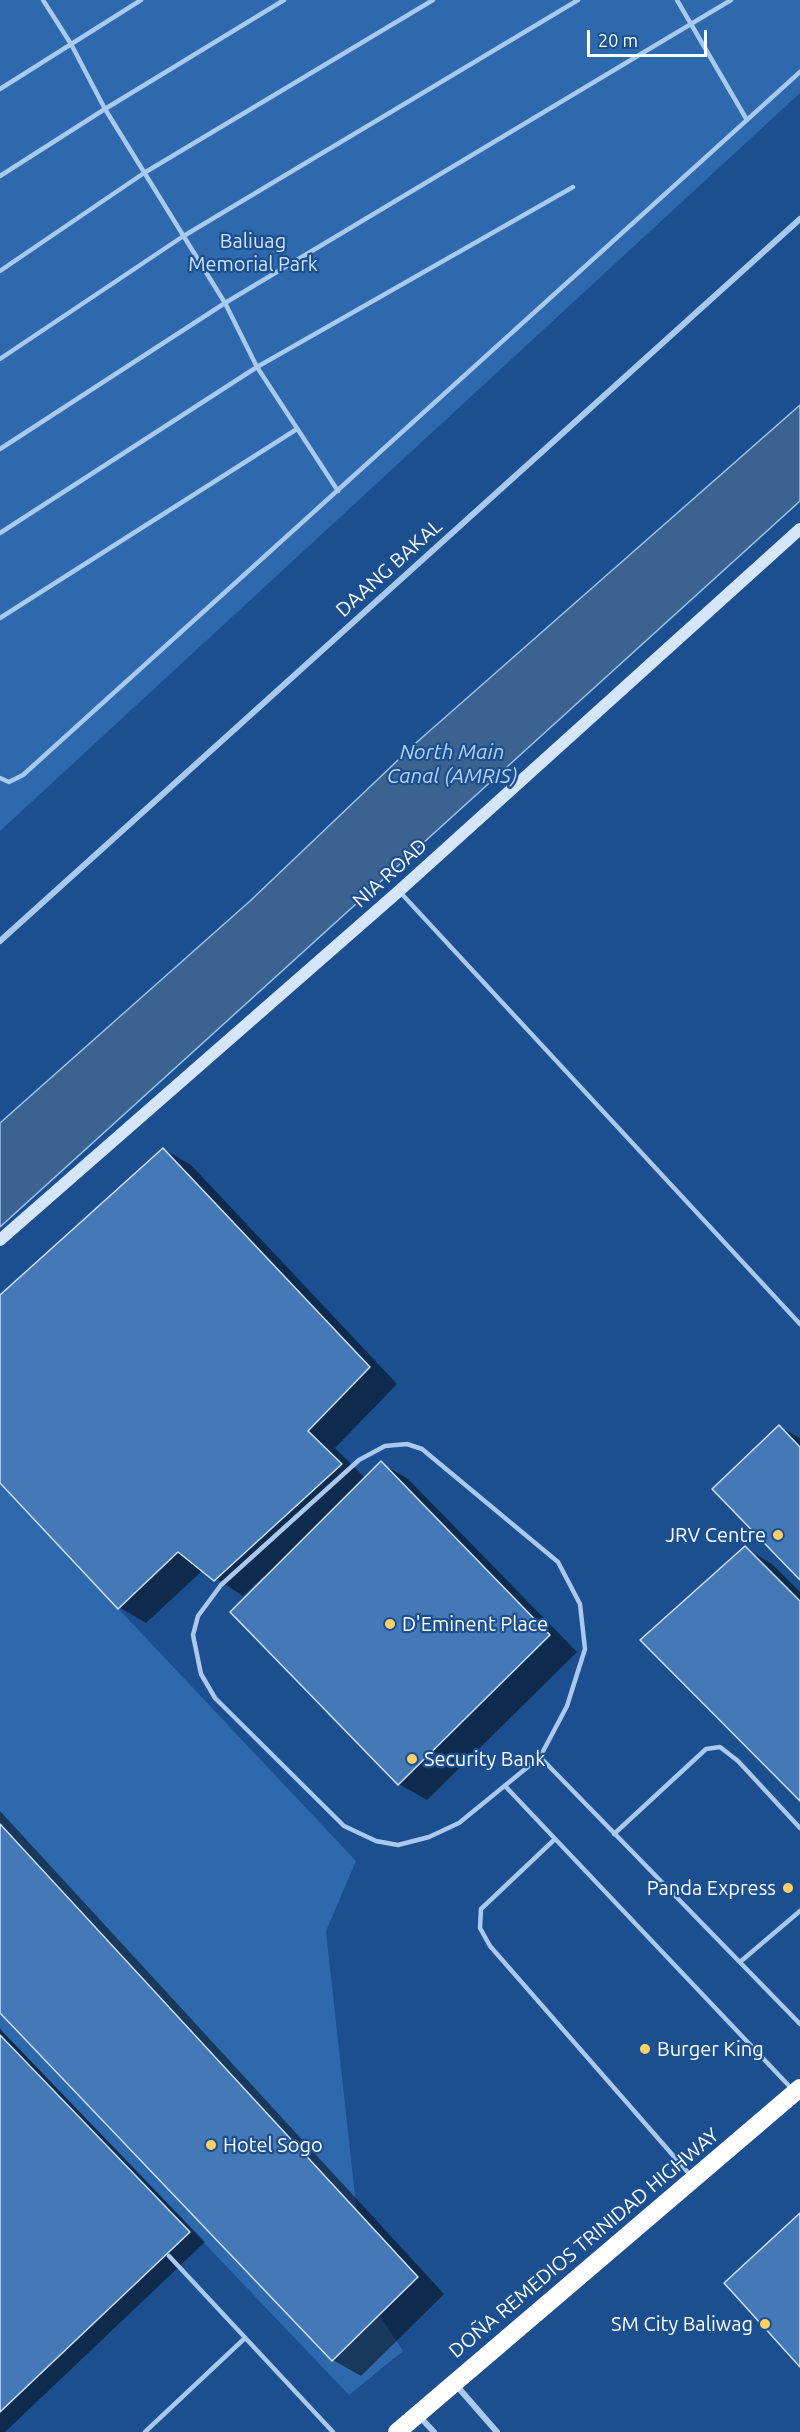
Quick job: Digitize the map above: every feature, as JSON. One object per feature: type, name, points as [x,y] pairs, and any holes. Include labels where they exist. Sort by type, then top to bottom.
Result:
[{"type":"highway","name":"DOÑA REMEDIOS TRINIDAD HIGHWAY","points":[[397,2432],[797,2090]]},
{"type":"street","name":"DAANG BAKAL","points":[[0,941],[800,219]]},
{"type":"street","name":"NIA ROAD","points":[[0,1240],[399,891],[800,529]]},
{"type":"street","points":[[454,2383],[497,2432]]},
{"type":"street","points":[[418,2414],[434,2432]]},
{"type":"lane","points":[[43,0],[71,44],[105,109],[182,237],[225,303],[257,367],[338,491]]},
{"type":"lane","points":[[0,89],[141,0]]},
{"type":"lane","points":[[0,176],[284,0]]},
{"type":"lane","points":[[0,271],[144,173],[433,0]]},
{"type":"lane","points":[[0,359],[182,237],[578,0]]},
{"type":"lane","points":[[677,0],[747,120]]},
{"type":"lane","points":[[0,449],[225,303],[731,0]]},
{"type":"lane","points":[[0,778],[9,782],[24,776],[800,72]]},
{"type":"lane","points":[[0,533],[257,367],[573,187]]},
{"type":"lane","points":[[0,618],[297,429]]},
{"type":"lane","points":[[399,891],[800,1324]]},
{"type":"lane","points":[[407,1444],[422,1449],[558,1562],[580,1604],[585,1650],[567,1706],[540,1757],[459,1823],[429,1837],[398,1845],[376,1842],[344,1826],[215,1698],[201,1674],[194,1651],[193,1635],[198,1616],[221,1585],[359,1460],[385,1446],[407,1444]]},
{"type":"lane","points":[[614,1834],[706,1749],[720,1747],[738,1761],[800,1828]]},
{"type":"lane","points":[[540,1757],[800,2024]]},
{"type":"lane","points":[[506,1787],[797,2090]]},
{"type":"lane","points":[[555,1839],[481,1909],[480,1928],[490,1946],[693,2179]]},
{"type":"lane","points":[[740,1962],[800,1911]]},
{"type":"lane","points":[[169,2256],[333,2432]]},
{"type":"lane","points":[[146,2432],[245,2338]]},
{"type":"green space","name":"Baliuag Memorial Park","points":[[0,0],[800,0],[800,93],[0,831]]},
{"type":"green space","points":[[0,1483],[356,1861],[326,1931],[359,2232],[363,2290],[403,2351],[349,2395],[0,2029]]},
{"type":"water","name":"North Main Canal (AMRIS)","points":[[800,405],[800,501],[0,1227],[0,1123],[250,901],[417,742]]},
{"type":"building","points":[[163,1148],[370,1367],[308,1431],[342,1464],[214,1581],[178,1552],[118,1609],[0,1483],[0,1295]]},
{"type":"building","name":"JRV Centre","points":[[779,1425],[800,1447],[800,1580],[712,1489]]},
{"type":"building","name":"D'Eminent Place","points":[[381,1461],[550,1635],[398,1785],[230,1612]]},
{"type":"building","points":[[745,1546],[800,1601],[800,1801],[640,1640]]},
{"type":"building","name":"Hotel Sogo","points":[[0,1824],[418,2277],[332,2361],[0,2013]]},
{"type":"building","points":[[0,2035],[190,2232],[0,2412]]},
{"type":"building","points":[[800,2213],[800,2367],[724,2283]]},
{"type":"place","name":"JRV Centre","points":[[778,1535]]},
{"type":"place","name":"D'Eminent Place","points":[[390,1624]]},
{"type":"place","name":"Security Bank","points":[[412,1759]]},
{"type":"place","name":"Panda Express","points":[[788,1888]]},
{"type":"place","name":"Burger King","points":[[645,2049]]},
{"type":"place","name":"Hotel Sogo","points":[[211,2145]]},
{"type":"place","name":"SM City Baliwag","points":[[765,2324]]}]
